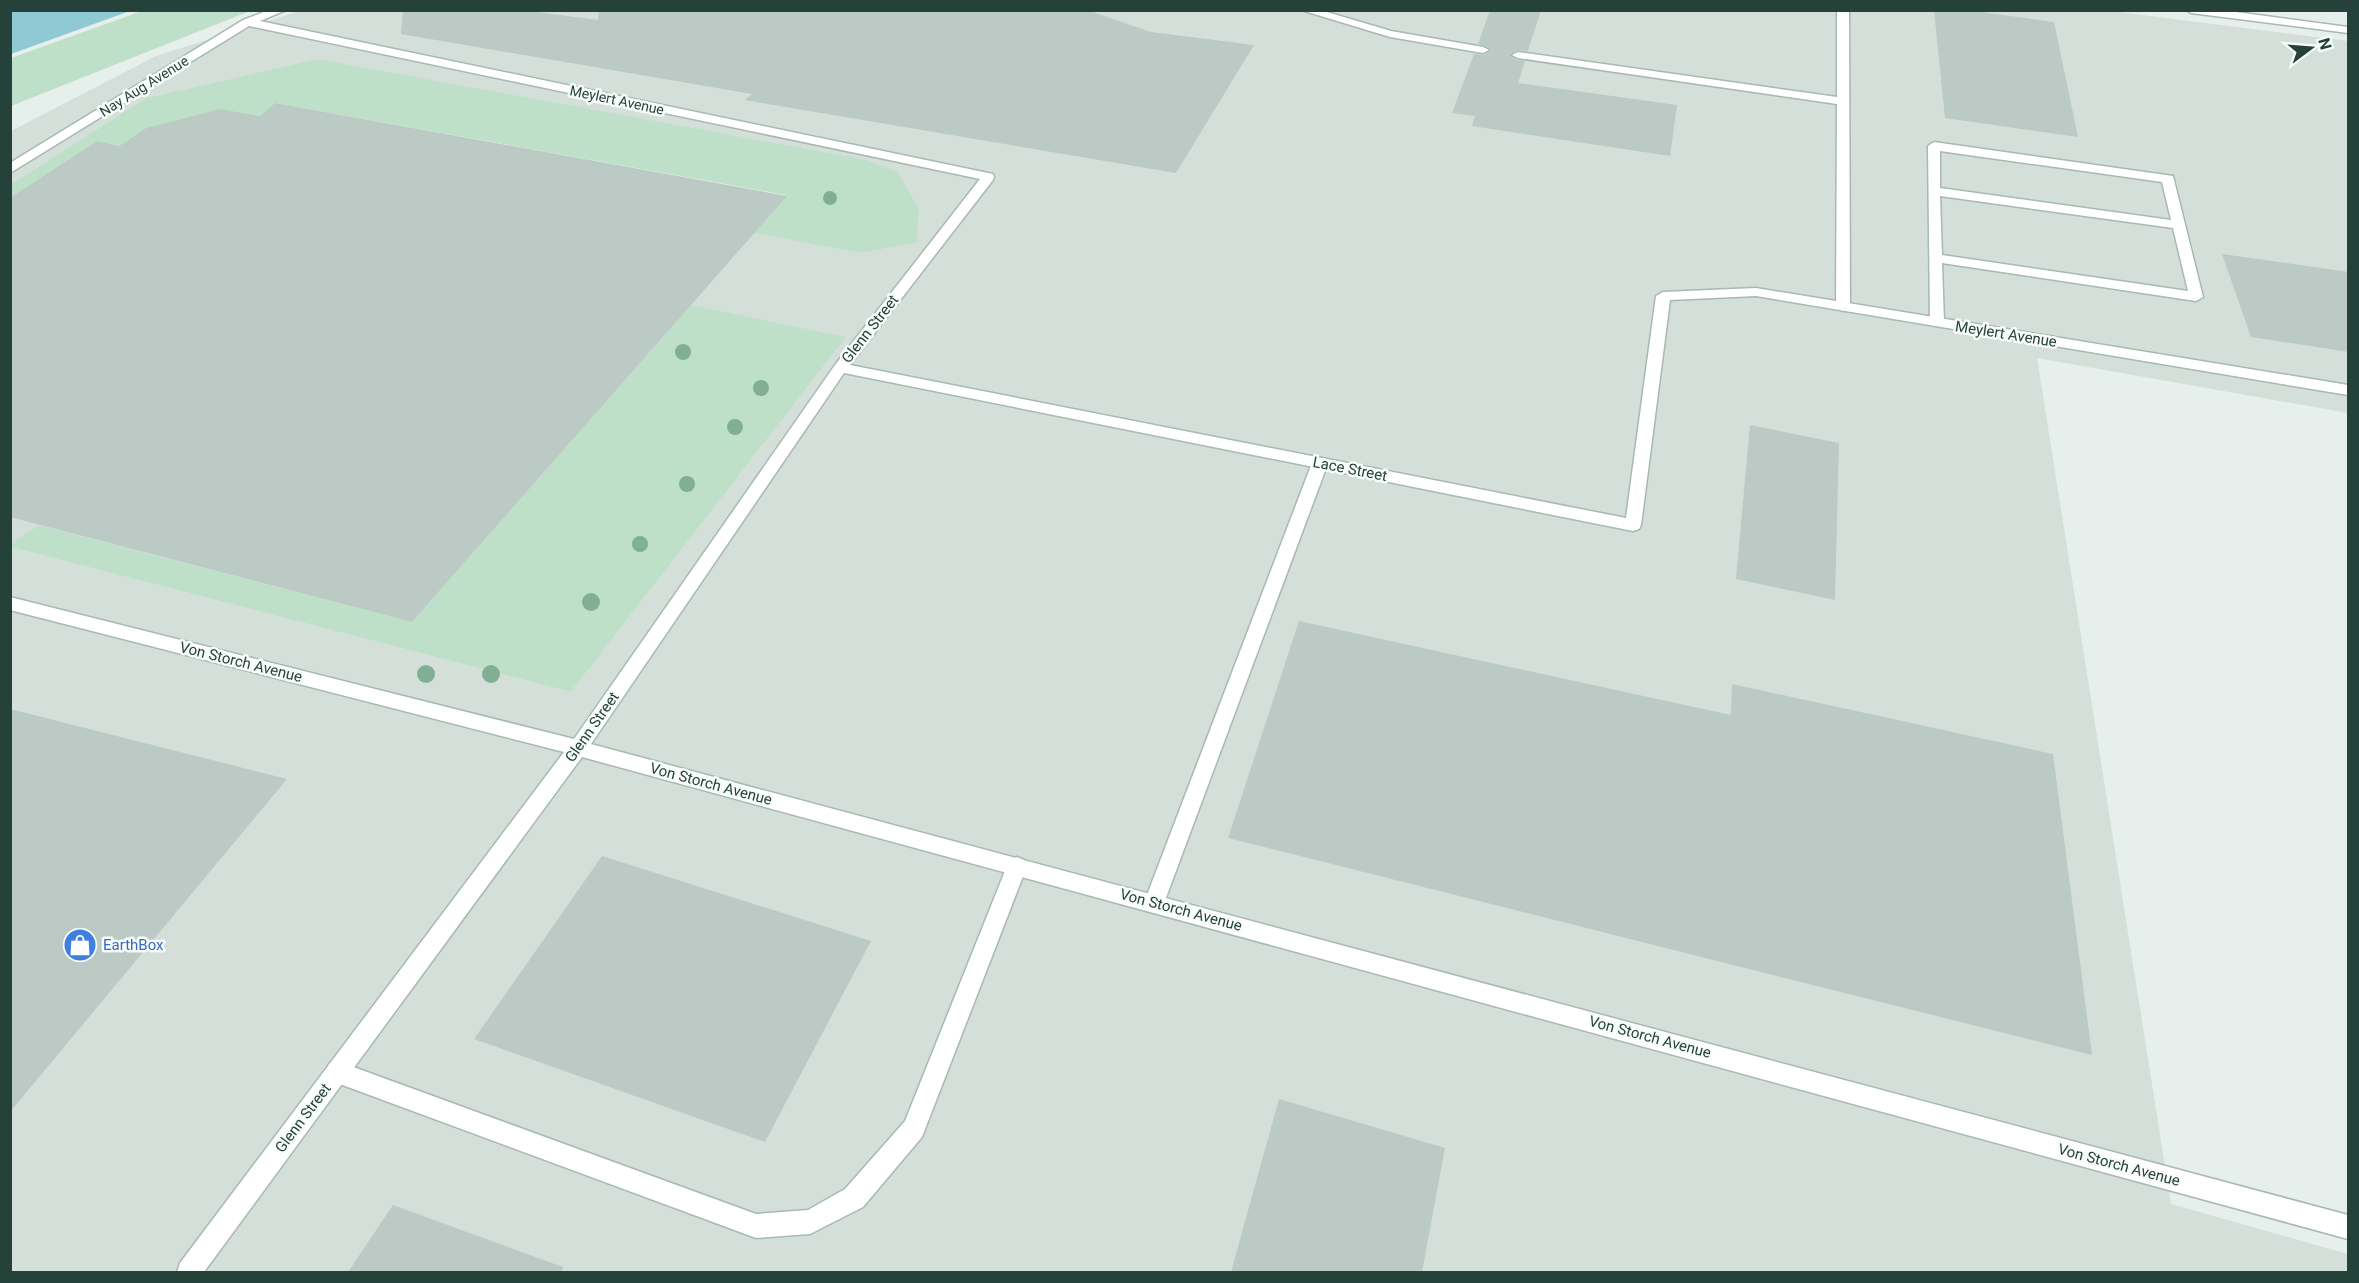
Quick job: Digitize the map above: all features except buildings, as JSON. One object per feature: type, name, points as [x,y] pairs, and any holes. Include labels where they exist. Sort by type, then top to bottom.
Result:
[{"type":"street","name":"Nay Aug Avenue","points":[[10,169],[247,22],[281,10]]},
{"type":"street","points":[[1306,10],[1390,34],[1483,50]]},
{"type":"street","points":[[1843,10],[1843,307]]},
{"type":"street","points":[[2191,10],[2349,30]]},
{"type":"street","name":"Meylert Avenue","points":[[247,22],[988,177]]},
{"type":"street","points":[[1518,55],[1843,101]]},
{"type":"street","points":[[1936,258],[2196,297],[2168,179],[1934,146],[1937,322]]},
{"type":"street","name":"Glenn Street","points":[[189,1272],[578,748],[840,368],[988,177]]},
{"type":"street","points":[[1933,191],[2179,225]]},
{"type":"street","name":"Meylert Avenue","points":[[1663,296],[1756,292],[2349,390]]},
{"type":"street","name":"Lace Street","points":[[840,368],[1634,525],[1663,296]]},
{"type":"street","points":[[1155,903],[1320,463]]},
{"type":"street","name":"Von Storch Avenue","points":[[10,603],[578,748],[2349,1227]]},
{"type":"street","points":[[337,1072],[756,1226],[810,1222],[854,1198],[914,1129],[1017,866]]},
{"type":"shaded area","points":[[2103,10],[2348,41],[2348,413],[2037,358],[2171,1204],[2348,1254],[2348,1272],[11,1272],[11,547],[571,692],[845,338],[691,305],[412,622],[39,525],[11,544],[11,198],[97,141],[119,146],[146,128],[220,109],[275,103],[787,196],[755,233],[860,253],[917,243],[919,210],[317,59],[146,98],[11,184],[11,131],[156,56],[300,11]]},
{"type":"green space","points":[[142,11],[250,11],[11,106],[11,58]]},
{"type":"green space","points":[[317,59],[867,160],[898,172],[919,210],[917,243],[860,253],[754,233],[786,195],[275,103],[260,116],[220,109],[146,128],[119,146],[97,141],[11,198],[11,184],[146,98]]},
{"type":"green space","points":[[691,305],[846,337],[571,692],[11,547],[10,544],[39,525],[412,622]]},
{"type":"water","points":[[11,10],[130,10],[130,11],[11,54]]},
{"type":"place","name":"EarthBox","points":[[80,945]]}]
